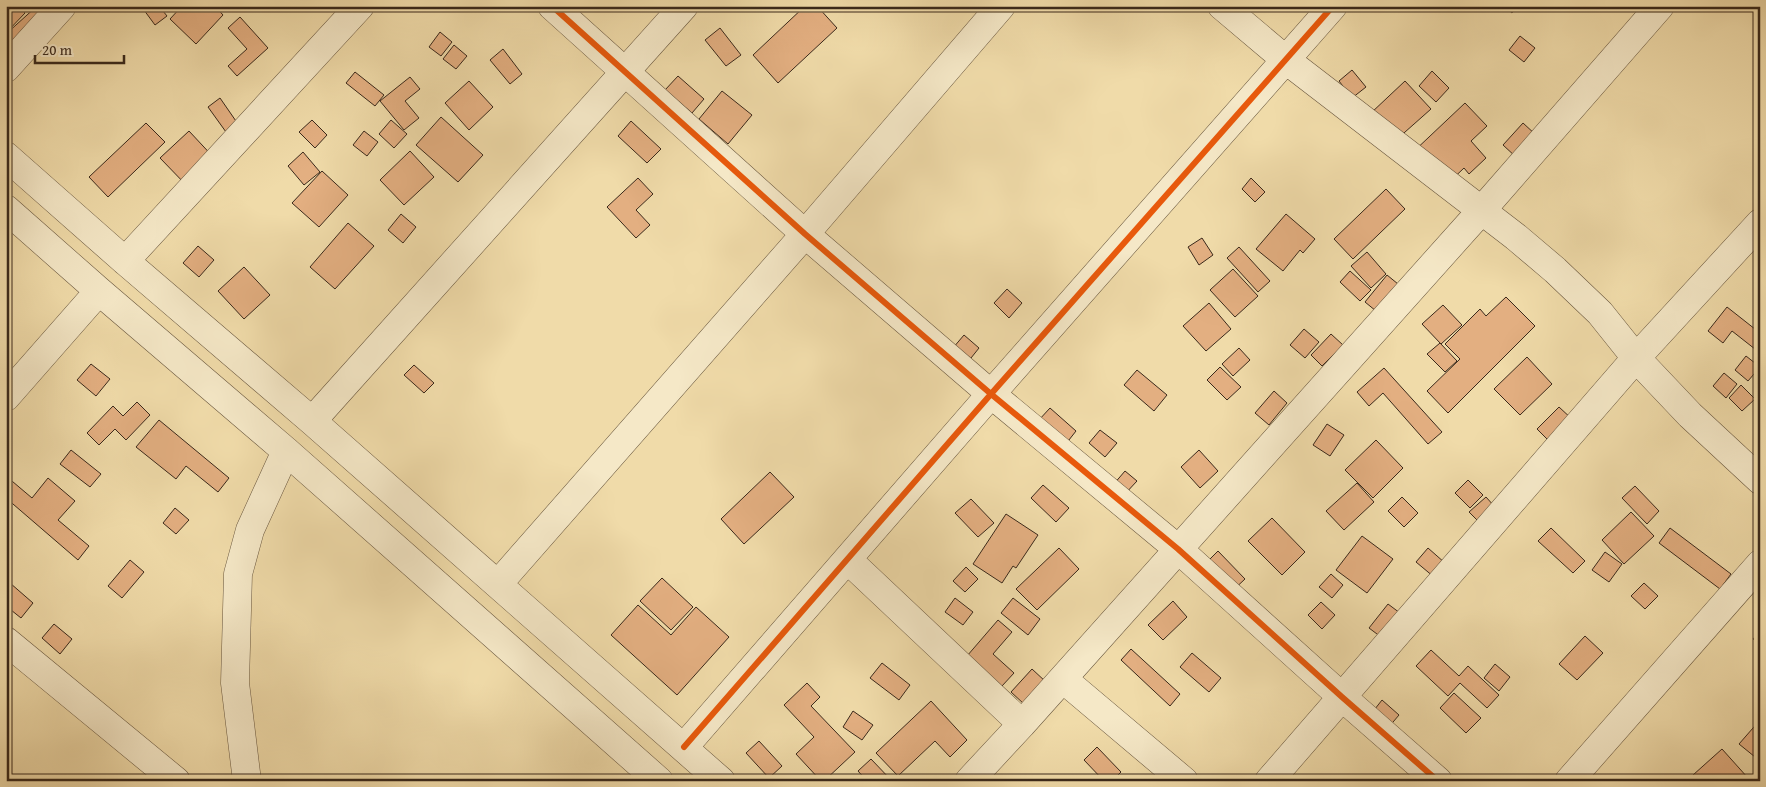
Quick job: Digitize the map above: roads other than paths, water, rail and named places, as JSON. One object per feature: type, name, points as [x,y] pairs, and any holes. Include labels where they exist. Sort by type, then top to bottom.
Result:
[{"type":"street","points":[[6,68],[62,6]]},
{"type":"street","points":[[125,261],[360,6]]},
{"type":"street","points":[[552,6],[806,234],[991,394],[1178,549],[1438,781]]},
{"type":"street","points":[[312,421],[684,6]]},
{"type":"street","points":[[498,584],[806,234],[1001,6]]},
{"type":"street","points":[[1222,6],[1286,60],[1555,270],[1600,313],[1636,358],[1690,414],[1760,480]]},
{"type":"street","points":[[684,747],[991,394],[1333,6]]},
{"type":"street","points":[[969,781],[1063,679],[1481,211],[1660,6]]},
{"type":"street","points":[[6,156],[312,421],[721,781]]},
{"type":"street","points":[[6,210],[286,451],[646,777]]},
{"type":"street","points":[[1269,781],[1636,358],[1760,223]]},
{"type":"street","points":[[6,397],[98,291]]},
{"type":"street","points":[[247,781],[235,682],[238,574],[250,530],[286,451]]},
{"type":"street","points":[[848,560],[1022,724]]},
{"type":"street","points":[[1569,781],[1760,564]]},
{"type":"street","points":[[6,641],[176,781]]},
{"type":"street","points":[[1063,679],[1184,781]]}]
